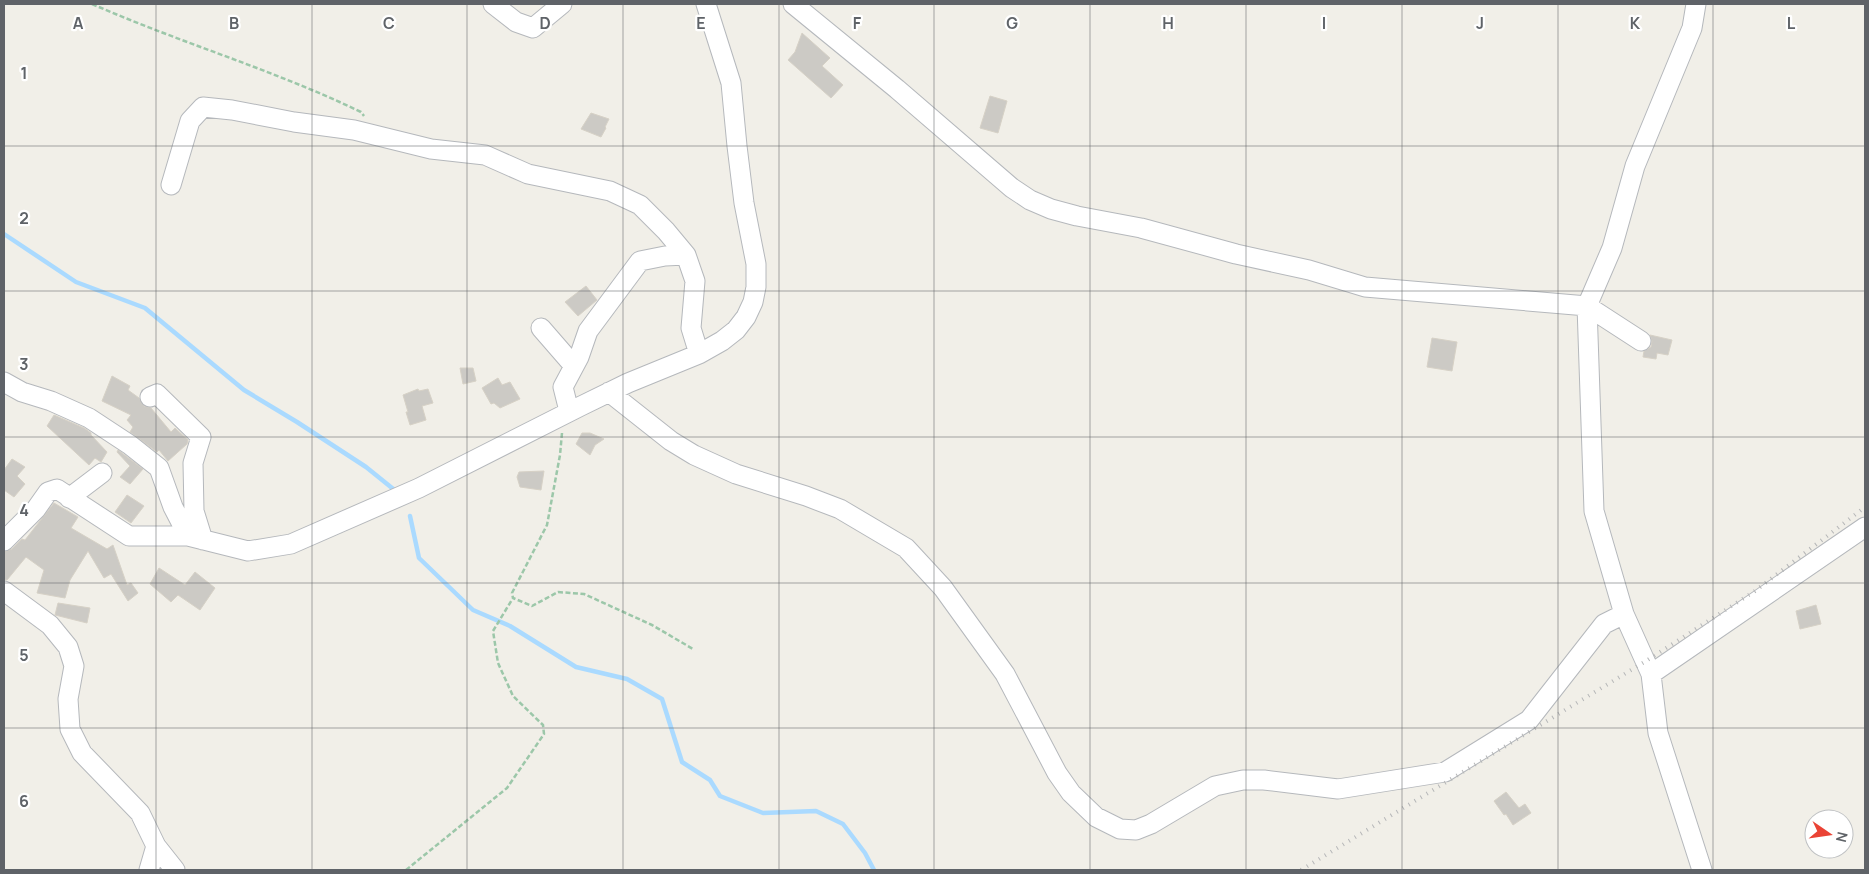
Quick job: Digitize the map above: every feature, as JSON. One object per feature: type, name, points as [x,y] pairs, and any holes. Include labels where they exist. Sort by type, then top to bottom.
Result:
[{"type":"street","points":[[493,4],[516,22],[533,28],[562,4]]},
{"type":"street","points":[[4,541],[36,509],[48,492],[57,489],[129,536],[196,538],[248,550],[291,544],[419,488],[609,392],[699,354],[736,330],[746,317],[753,302],[756,287],[756,264],[744,203],[731,83],[706,4]]},
{"type":"street","points":[[793,4],[898,88],[1012,188],[1030,200],[1051,209],[1141,228],[1236,254],[1309,270],[1365,287],[1588,306],[1640,341]]},
{"type":"street","points":[[1696,4],[1692,28],[1635,166],[1612,248],[1588,306],[1594,511],[1624,614],[1651,674],[1658,732],[1702,870]]},
{"type":"street","points":[[171,185],[190,122],[203,107],[354,130],[430,149],[485,156],[528,174],[610,191],[640,205],[686,254],[695,281],[691,328],[699,354]]},
{"type":"street","points":[[566,413],[563,387],[579,357],[588,331],[640,261],[686,254]]},
{"type":"street","points":[[541,328],[574,366]]},
{"type":"street","points":[[4,382],[22,392],[89,418],[130,445],[159,468],[173,507],[196,538]]},
{"type":"street","points":[[609,392],[671,441],[694,455],[736,474],[840,509],[906,548],[943,588],[1005,674],[1057,774],[1071,793],[1096,817],[1120,830],[1136,830],[1151,824],[1215,786],[1243,780],[1264,780],[1338,789],[1445,772],[1529,720],[1604,624],[1624,614]]},
{"type":"street","points":[[150,397],[157,394],[201,437],[194,463],[196,538]]},
{"type":"street","points":[[69,498],[102,473]]},
{"type":"street","points":[[1651,674],[1865,528]]},
{"type":"street","points":[[4,591],[50,625],[68,647],[74,666],[68,699],[70,730],[82,753],[140,813],[156,846],[175,870]]},
{"type":"street","points":[[149,870],[156,846]]},
{"type":"path","points":[[92,4],[136,23],[178,37],[327,96],[361,112],[367,119]]},
{"type":"path","points":[[406,870],[507,788],[544,734],[543,725],[513,696],[498,663],[494,630],[513,598],[512,593],[548,525],[566,413]]},
{"type":"path","points":[[513,598],[532,606],[558,592],[584,594],[652,625],[693,649]]},
{"type":"building","points":[[802,33],[830,58],[822,66],[843,85],[831,98],[788,60],[795,52]]},
{"type":"building","points":[[990,96],[1007,101],[998,133],[980,128]]},
{"type":"building","points":[[591,113],[609,119],[601,137],[581,129]]},
{"type":"building","points":[[586,286],[597,300],[578,316],[565,302]]},
{"type":"building","points":[[1650,335],[1672,340],[1668,355],[1657,353],[1656,359],[1643,357],[1644,351],[1651,347]]},
{"type":"building","points":[[1432,338],[1457,342],[1452,371],[1427,367]]},
{"type":"building","points":[[460,368],[473,368],[476,381],[463,384]]},
{"type":"building","points":[[112,376],[130,386],[128,390],[139,398],[144,406],[151,408],[171,432],[175,428],[188,440],[187,444],[168,461],[159,450],[157,452],[130,432],[133,427],[127,420],[131,415],[102,401]]},
{"type":"building","points":[[498,378],[502,385],[510,382],[520,399],[500,408],[494,403],[491,404],[482,388]]},
{"type":"building","points":[[418,389],[419,391],[428,389],[433,403],[422,406],[426,420],[410,425],[403,395]]},
{"type":"building","points":[[54,415],[91,433],[107,452],[101,462],[95,458],[89,465],[47,426]]},
{"type":"building","points":[[582,433],[590,433],[604,439],[595,445],[590,455],[576,444]]},
{"type":"building","points":[[118,450],[143,469],[130,484],[120,477],[130,466],[117,452]]},
{"type":"building","points":[[12,459],[25,467],[17,476],[25,484],[14,497],[4,490],[4,470]]},
{"type":"building","points":[[544,471],[541,490],[520,487],[517,477],[519,472]]},
{"type":"building","points":[[127,495],[144,506],[131,523],[115,512]]},
{"type":"building","points":[[54,503],[78,517],[71,528],[107,549],[113,545],[127,585],[131,583],[138,593],[128,601],[111,574],[104,578],[88,551],[70,580],[65,598],[37,593],[44,570],[26,557],[7,580],[4,580],[4,552],[12,549],[22,539],[25,540]]},
{"type":"building","points":[[159,568],[185,585],[195,572],[215,588],[200,610],[178,595],[171,602],[150,584]]},
{"type":"building","points":[[58,603],[90,608],[87,623],[55,615]]},
{"type":"building","points":[[1816,605],[1821,624],[1800,629],[1796,611]]},
{"type":"building","points":[[1506,792],[1519,808],[1525,804],[1531,813],[1513,825],[1494,801]]},
{"type":"waterway","points":[[4,234],[76,282],[145,308],[244,390],[366,467],[397,492]]},
{"type":"waterway","points":[[410,516],[419,558],[473,610],[510,626],[576,667],[627,679],[662,699],[682,762],[710,780],[720,796],[763,813],[816,811],[843,824],[865,853],[874,870]]},
{"type":"railway","points":[[1301,870],[1646,661],[1755,591],[1865,507]]}]
